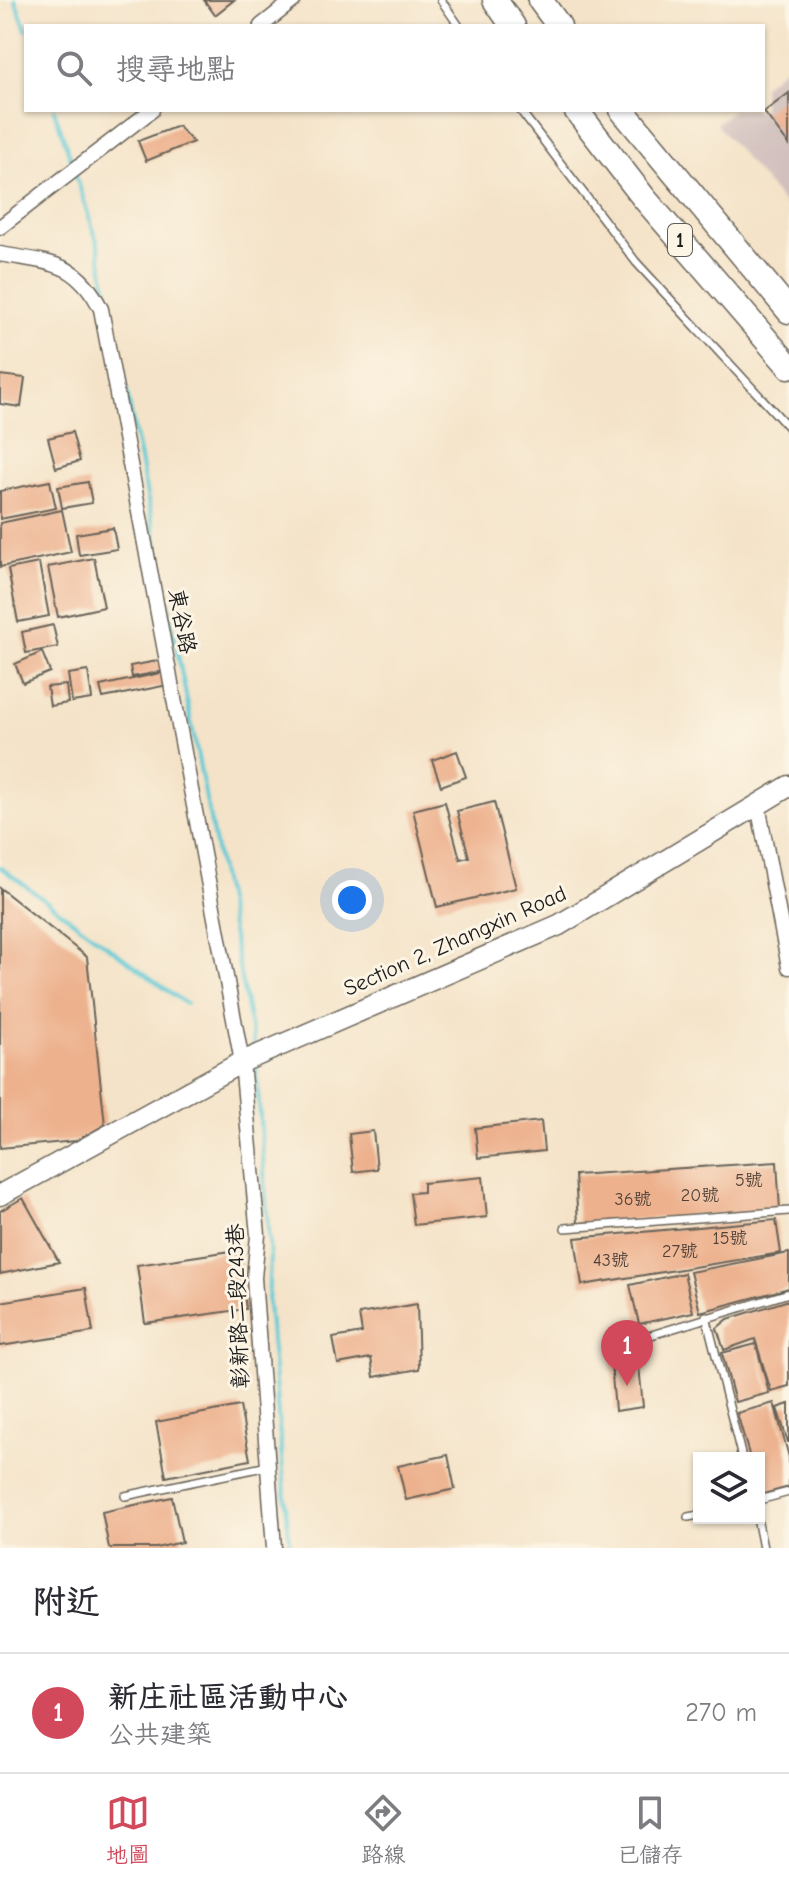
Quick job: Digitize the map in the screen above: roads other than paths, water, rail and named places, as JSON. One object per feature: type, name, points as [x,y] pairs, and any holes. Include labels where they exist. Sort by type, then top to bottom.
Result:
[{"type":"highway","points":[[495,0],[512,24]]},
{"type":"highway","points":[[540,0],[558,24]]},
{"type":"highway","name":"1","points":[[578,112],[644,198],[789,366]]},
{"type":"highway","name":"1","points":[[624,112],[789,311]]},
{"type":"street","points":[[264,24],[294,0]]},
{"type":"street","points":[[0,227],[149,112]]},
{"type":"street","name":"東谷路","points":[[0,254],[60,265],[76,273],[91,288],[101,309],[251,1058]]},
{"type":"street","name":"Section 2, Zhangxin Road","points":[[0,1195],[251,1058],[559,925],[789,786]]},
{"type":"street","points":[[758,805],[789,967]]},
{"type":"street","name":"彰新路二段243巷","points":[[251,1058],[258,1235],[254,1278],[274,1548]]},
{"type":"lane","points":[[441,0],[458,24]]},
{"type":"lane","points":[[522,112],[636,262],[789,428]]},
{"type":"lane","points":[[565,1228],[789,1211]]},
{"type":"lane","points":[[648,1336],[789,1293]]},
{"type":"lane","points":[[706,1316],[740,1452]]},
{"type":"lane","points":[[125,1496],[268,1466]]},
{"type":"lane","points":[[765,1498],[789,1492]]},
{"type":"lane","points":[[688,1517],[693,1516]]},
{"type":"lane","points":[[758,1524],[763,1548]]},
{"type":"waterway","points":[[15,0],[24,25]]},
{"type":"waterway","points":[[55,112],[73,165]]},
{"type":"waterway","points":[[75,173],[98,244],[255,1050]]},
{"type":"waterway","points":[[0,867],[186,1004]]},
{"type":"waterway","points":[[256,1062],[270,1256],[268,1304],[290,1548]]},
{"type":"place","name":"新庄社區活動中心","points":[[627,1386]]}]
